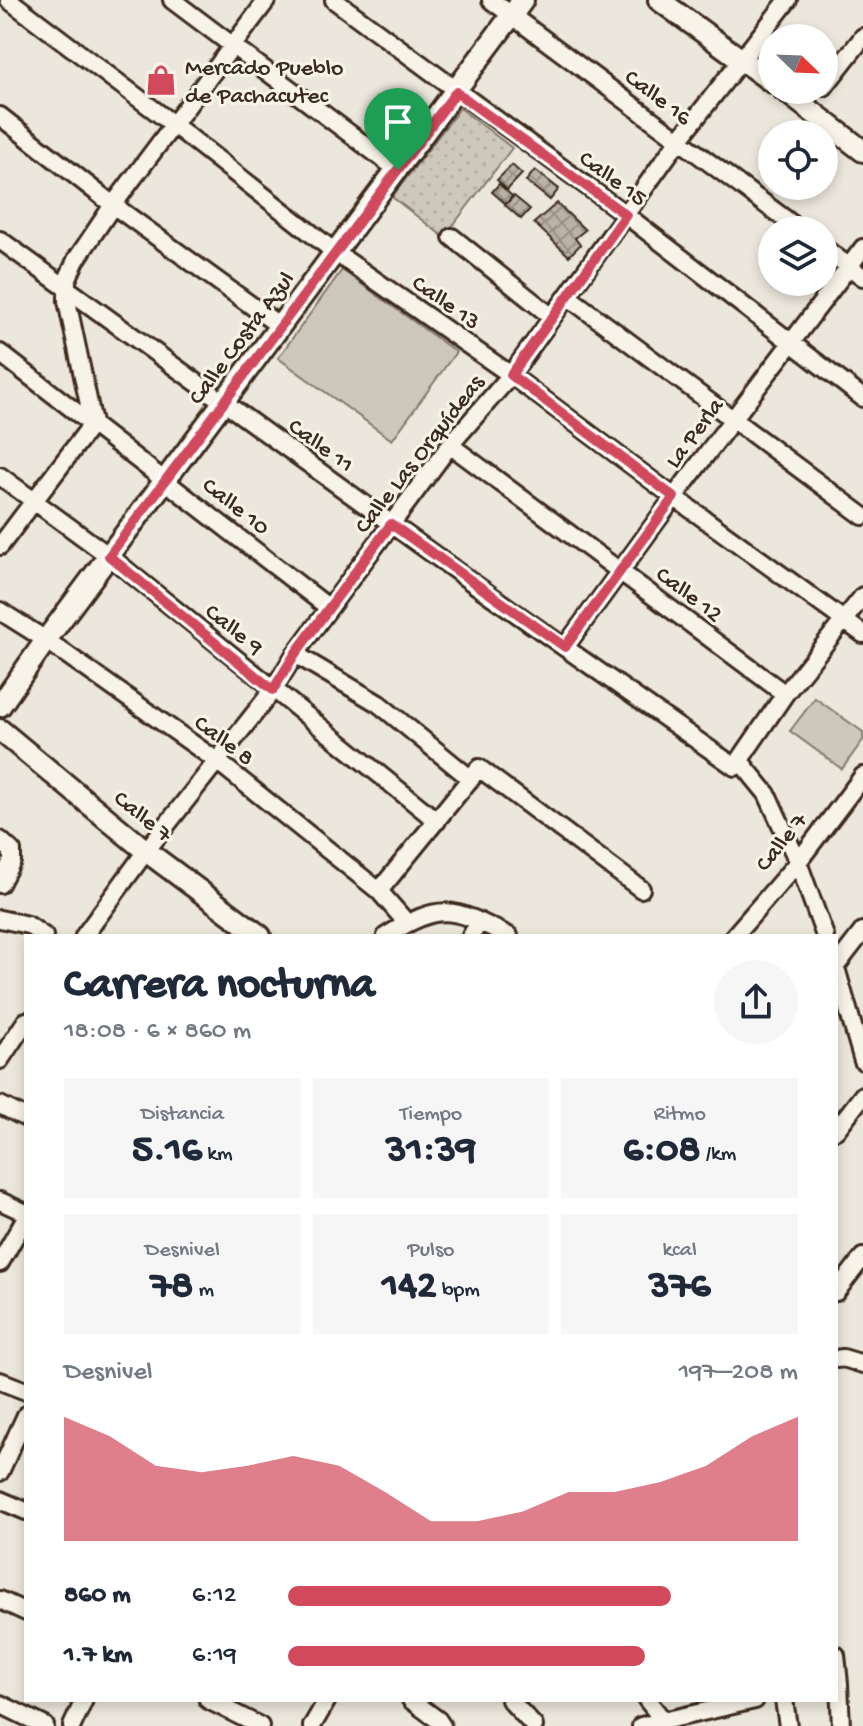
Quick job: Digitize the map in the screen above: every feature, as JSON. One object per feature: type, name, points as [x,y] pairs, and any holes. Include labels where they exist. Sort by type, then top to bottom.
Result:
[{"type":"street","points":[[0,14],[9,0]]},
{"type":"street","name":"Calle 13","points":[[9,0],[336,253],[511,375],[863,634]]},
{"type":"street","points":[[172,0],[398,170]]},
{"type":"street","points":[[0,546],[93,423],[67,291],[67,280],[76,260],[113,205],[267,0]]},
{"type":"street","name":"Calle 15","points":[[334,0],[626,215],[863,398]]},
{"type":"street","name":"Calle 16","points":[[491,0],[518,8],[678,141],[781,216]]},
{"type":"street","points":[[659,0],[758,72]]},
{"type":"street","name":"Calle Las Orquídeas","points":[[85,934],[146,851],[273,690],[295,654],[450,445],[511,375],[678,141],[788,0]]},
{"type":"street","name":"Calle Costa Azul","points":[[0,706],[518,8]]},
{"type":"street","points":[[838,69],[863,37]]},
{"type":"street","points":[[804,104],[863,151]]},
{"type":"street","points":[[0,116],[113,205],[281,327]]},
{"type":"street","points":[[452,237],[552,317]]},
{"type":"street","name":"Calle 11","points":[[0,240],[391,524],[737,764],[767,794],[798,862],[824,934]]},
{"type":"street","name":"La Perla","points":[[565,647],[789,343],[856,272],[863,248]]},
{"type":"street","points":[[838,258],[856,272]]},
{"type":"street","points":[[567,296],[863,516]]},
{"type":"street","name":"Calle 10","points":[[0,353],[329,608]]},
{"type":"street","name":"Calle 12","points":[[450,445],[785,694]]},
{"type":"street","name":"Calle 9","points":[[0,476],[109,556],[437,821]]},
{"type":"street","points":[[737,764],[785,694],[863,596]]},
{"type":"street","name":"Calle 8","points":[[0,611],[217,761],[379,891],[407,923]]},
{"type":"street","points":[[295,654],[379,704],[641,889]]},
{"type":"street","name":"Calle 7","points":[[0,730],[146,851],[257,934]]},
{"type":"street","points":[[379,891],[475,773]]},
{"type":"street","name":"Calle 7","points":[[736,934],[798,862],[863,776]]},
{"type":"street","points":[[0,840],[12,851],[12,861],[0,884]]},
{"type":"street","points":[[389,934],[407,923],[439,912],[456,912],[475,929],[499,934]]},
{"type":"street","points":[[0,919],[28,925],[41,934]]},
{"type":"street","points":[[838,964],[863,931]]},
{"type":"street","points":[[838,974],[863,1061]]},
{"type":"street","points":[[0,1060],[24,1024]]},
{"type":"street","points":[[838,1127],[863,1095]]},
{"type":"street","points":[[0,1105],[24,1117]]},
{"type":"street","points":[[0,1201],[24,1214]]},
{"type":"street","points":[[0,1263],[24,1219]]},
{"type":"street","points":[[838,1289],[863,1257]]},
{"type":"street","points":[[838,1355],[863,1364]]},
{"type":"street","points":[[0,1381],[24,1390]]},
{"type":"street","points":[[0,1472],[24,1419]]},
{"type":"street","points":[[0,1500],[24,1510]]},
{"type":"street","points":[[0,1600],[24,1611]]},
{"type":"street","points":[[838,1694],[841,1726]]},
{"type":"street","points":[[72,1726],[83,1702]]},
{"type":"street","points":[[212,1702],[260,1726]]},
{"type":"street","points":[[312,1726],[326,1702]]},
{"type":"street","points":[[414,1702],[442,1726]]},
{"type":"street","points":[[512,1702],[534,1726]]},
{"type":"street","points":[[649,1702],[663,1720]]},
{"type":"street","points":[[641,1726],[663,1720],[696,1719],[749,1702]]},
{"type":"street","points":[[784,1702],[788,1726]]},
{"type":"street","points":[[0,1704],[45,1726]]},
{"type":"shaded area","points":[[460,108],[512,148],[444,237],[392,197]]},
{"type":"shaded area","points":[[342,270],[456,352],[392,440],[278,358]]},
{"type":"shaded area","points":[[815,698],[863,732],[863,740],[842,769],[790,731]]},
{"type":"building","points":[[512,165],[522,174],[507,190],[497,180]]},
{"type":"building","points":[[535,170],[559,189],[550,200],[526,181]]},
{"type":"building","points":[[499,184],[512,196],[506,204],[492,192]]},
{"type":"building","points":[[514,196],[530,209],[521,219],[505,205]]},
{"type":"building","points":[[557,203],[585,230],[575,238],[580,245],[569,256],[534,223]]},
{"type":"place","name":"Mercado Pueblo de Pachacutec","points":[[161,80]]},
{"type":"route","points":[[456,92],[626,215],[511,375],[674,497],[565,647],[391,524],[295,654],[273,690],[109,556],[398,170],[456,92]]}]
